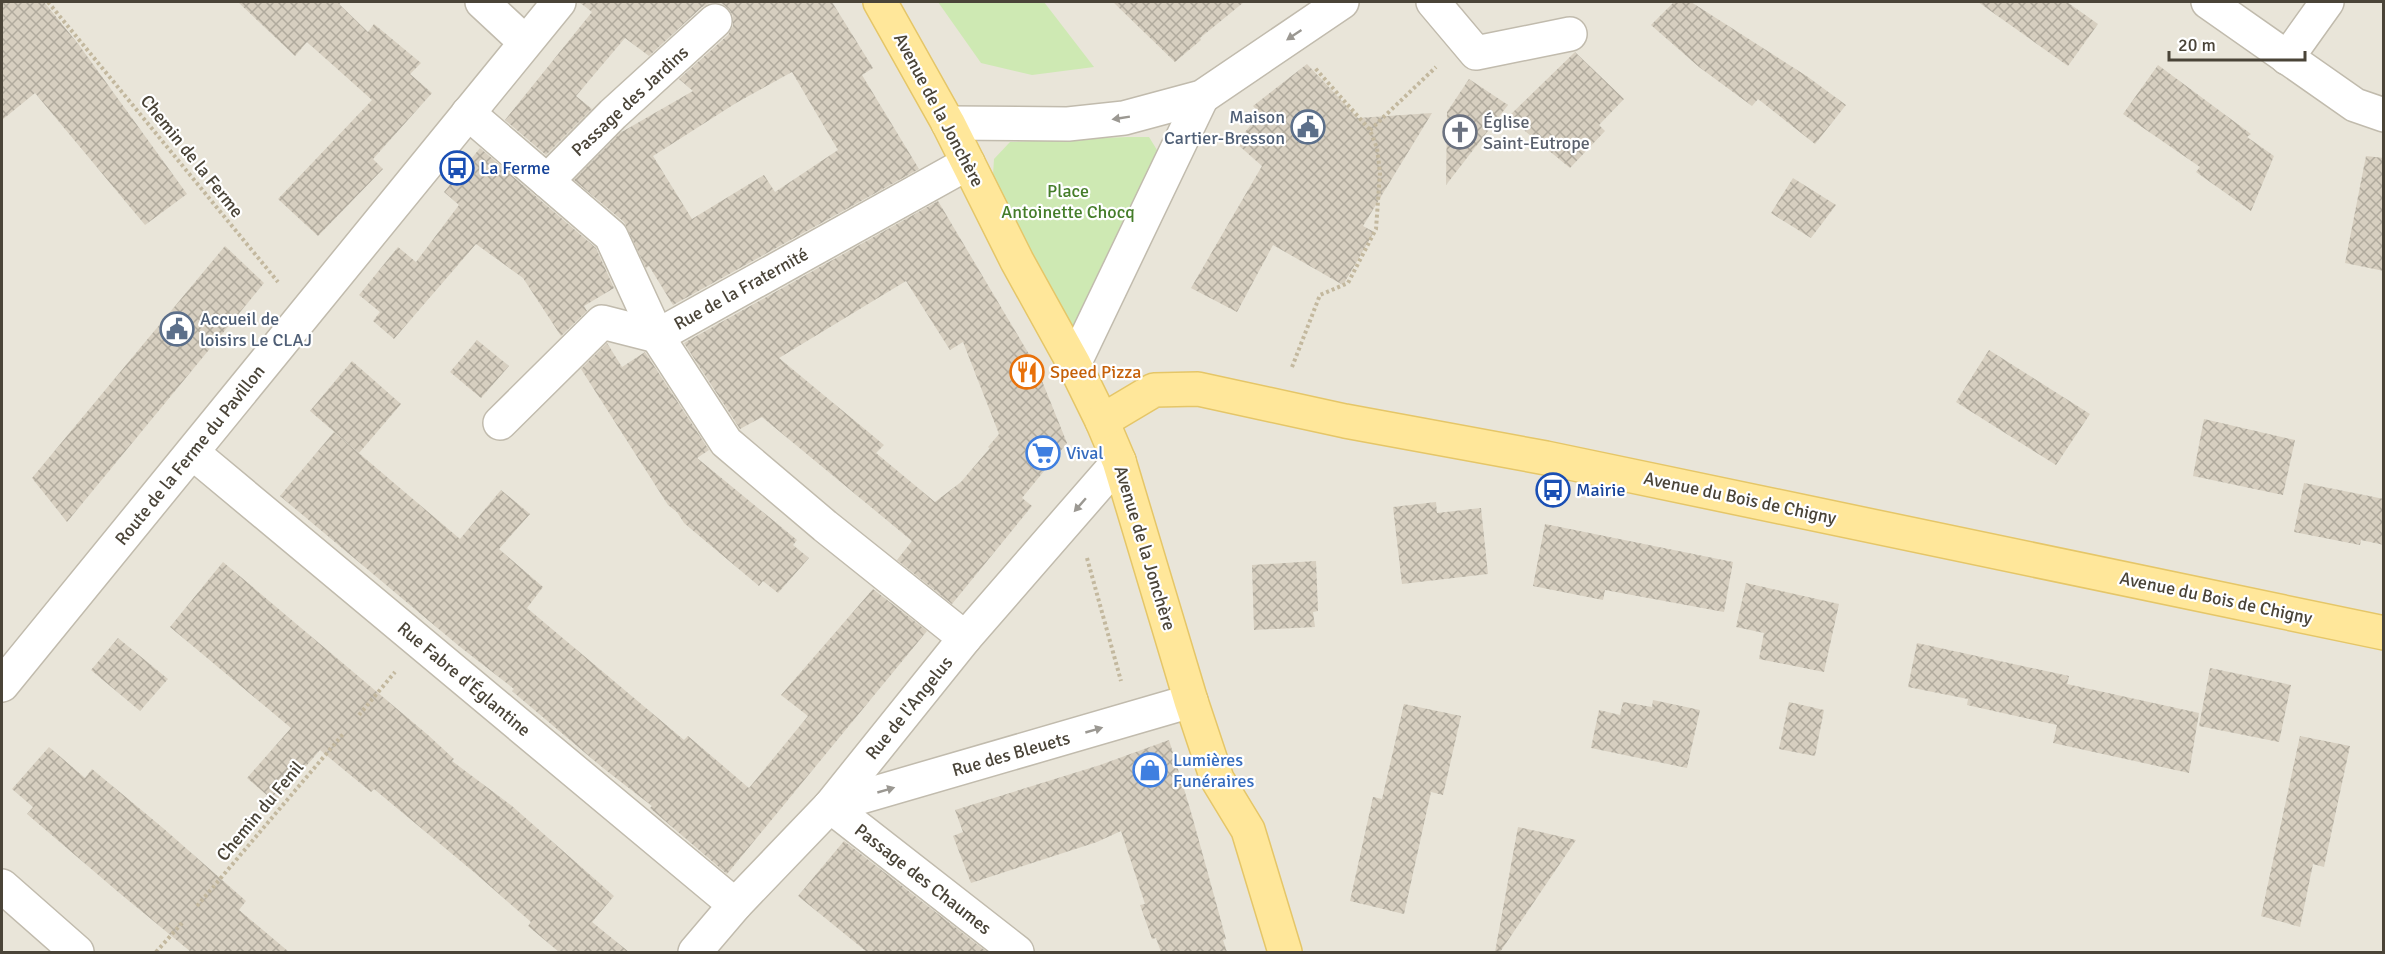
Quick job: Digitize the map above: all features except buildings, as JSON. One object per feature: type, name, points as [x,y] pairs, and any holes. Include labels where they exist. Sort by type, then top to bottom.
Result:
[{"type":"main road","name":"Avenue de la Jonchère","points":[[880,2],[948,123],[1017,261],[1074,364],[1102,421],[1119,461],[1191,701],[1217,779],[1248,830],[1286,952]]},
{"type":"main road","name":"Avenue du Bois de Chigny","points":[[1102,421],[1154,390],[1198,389],[1344,421],[1557,460],[2384,633]]},
{"type":"street","points":[[482,2],[525,42]]},
{"type":"street","name":"Route de la Ferme du Pavillon","points":[[2,685],[559,2]]},
{"type":"street","points":[[948,123],[1068,124],[1113,119],[1202,97],[1342,2]]},
{"type":"street","points":[[1433,2],[1476,53],[1570,34]]},
{"type":"street","points":[[2208,2],[2355,105],[2384,115]]},
{"type":"street","points":[[2287,58],[2327,2]]},
{"type":"street","name":"Passage des Jardins","points":[[547,181],[613,114],[715,21]]},
{"type":"street","points":[[1074,364],[1202,97]]},
{"type":"street","points":[[468,113],[611,236],[657,336],[726,442],[825,526],[965,638]]},
{"type":"street","name":"Rue de la Fraternité","points":[[500,423],[602,322],[657,336],[968,163]]},
{"type":"street","name":"Rue Fabre d'Églantine","points":[[193,453],[735,905]]},
{"type":"street","name":"Rue de l'Angelus","points":[[695,952],[735,905],[830,806],[965,638],[1119,461]]},
{"type":"street","name":"Rue des Bleuets","points":[[830,806],[1191,701]]},
{"type":"street","name":"Passage des Chaumes","points":[[830,806],[1017,952]]},
{"type":"street","points":[[2,886],[77,952]]},
{"type":"path","name":"Chemin de la Ferme","points":[[48,2],[282,287],[297,272],[321,294]]},
{"type":"path","points":[[1291,368],[1320,295],[1348,283],[1376,230],[1380,173],[1377,148],[1370,130],[1307,58],[1305,28]]},
{"type":"path","points":[[1370,130],[1464,39]]},
{"type":"path","points":[[1087,498],[1085,551],[1131,719]]},
{"type":"path","points":[[359,715],[420,643]]},
{"type":"path","name":"Chemin du Fenil","points":[[197,906],[344,733]]},
{"type":"path","points":[[156,952],[183,922]]},
{"type":"shaded area","points":[[2,2],[2383,2],[2383,952],[2,952]]},
{"type":"green space","points":[[938,2],[1044,2],[1094,67],[1032,75],[981,63]]},
{"type":"green space","name":"Place Antoinette Chocq","points":[[1149,137],[1157,150],[1154,166],[1081,321],[1071,327],[992,192],[994,159],[1010,142]]},
{"type":"place","name":"Maison Cartier-Bresson","points":[[1308,127]]},
{"type":"place","name":"Église Saint-Eutrope","points":[[1460,132]]},
{"type":"place","name":"La Ferme","points":[[457,168]]},
{"type":"place","name":"Accueil de loisirs Le CLAJ","points":[[177,329]]},
{"type":"place","name":"Speed Pizza","points":[[1027,372]]},
{"type":"place","name":"Vival","points":[[1043,453]]},
{"type":"place","name":"Mairie","points":[[1553,490]]},
{"type":"place","name":"Lumières Funéraires","points":[[1150,770]]}]
